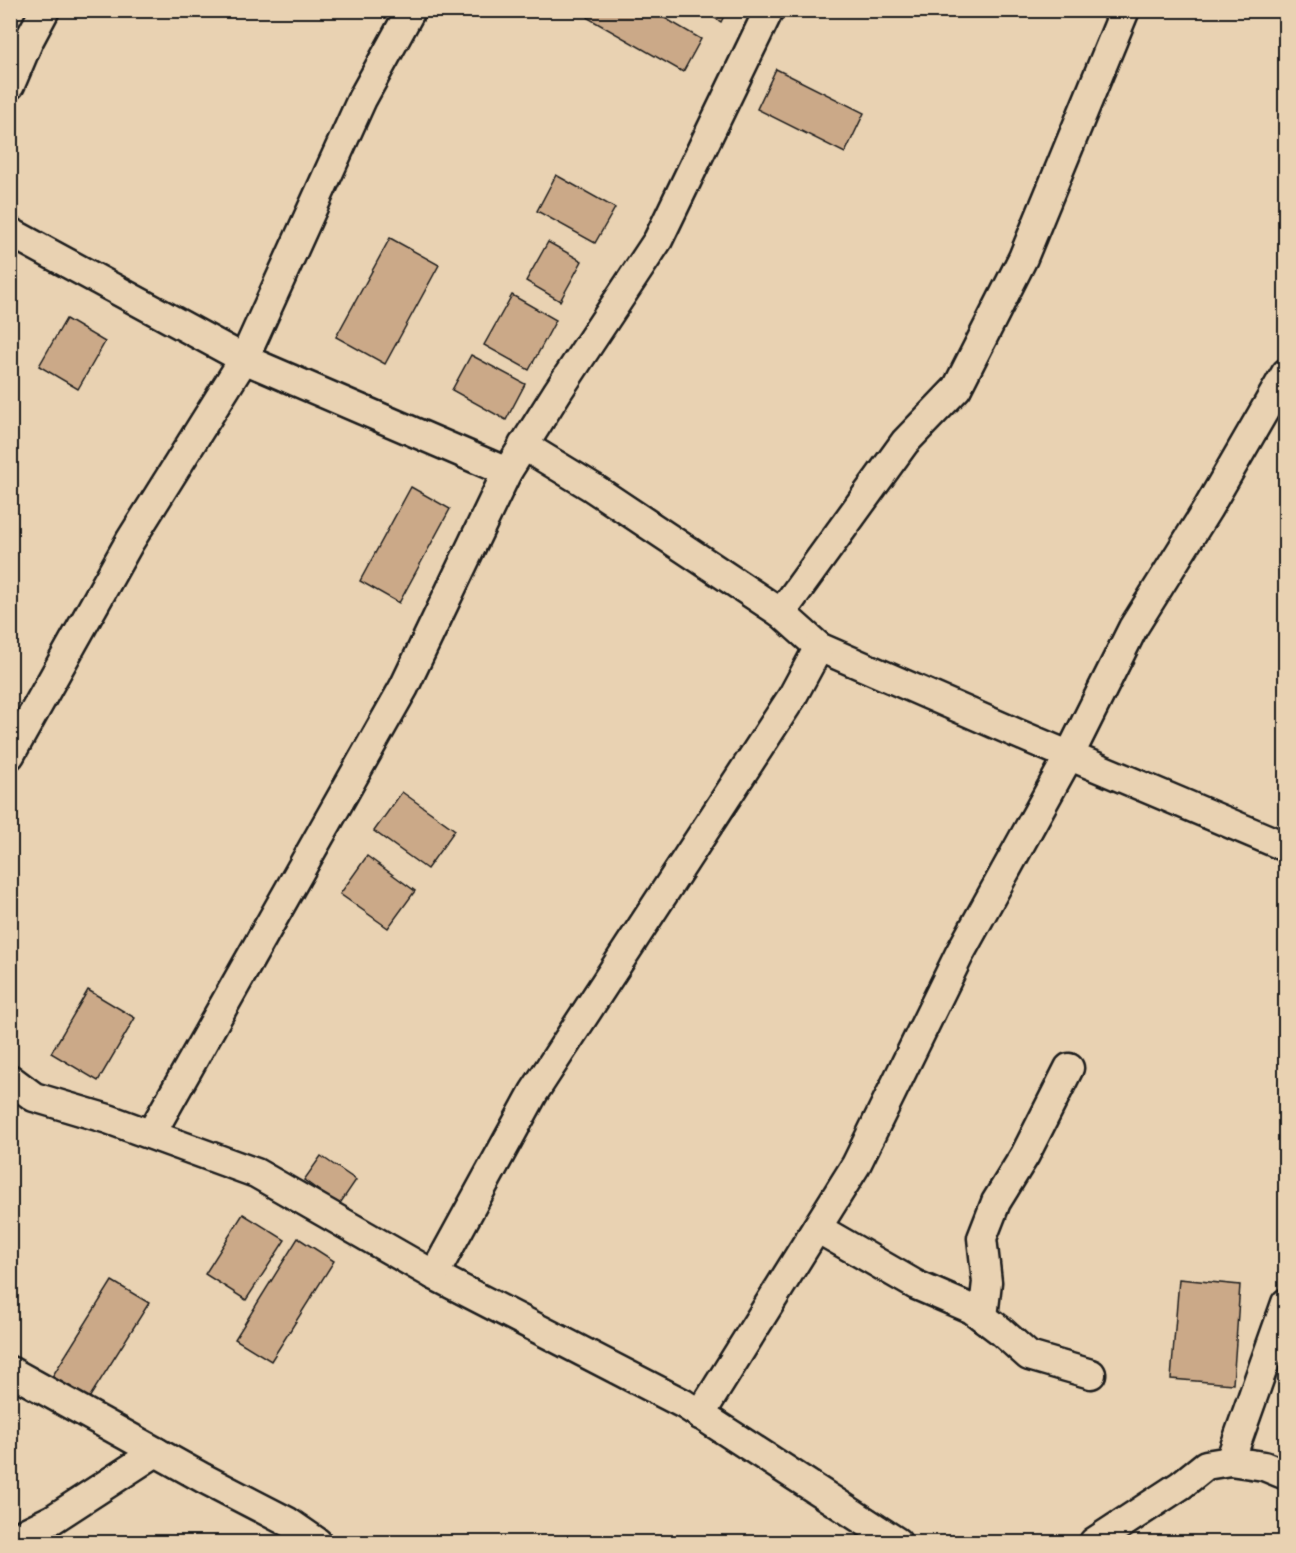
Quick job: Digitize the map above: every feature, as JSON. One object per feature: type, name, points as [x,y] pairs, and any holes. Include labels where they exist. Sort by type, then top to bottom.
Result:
[{"type":"street","points":[[10,86],[20,37],[45,10]]},
{"type":"street","points":[[10,755],[130,541],[244,359],[362,99],[411,10]]},
{"type":"street","points":[[151,1134],[404,687],[507,472],[564,381],[658,240],[769,10]]},
{"type":"street","points":[[781,613],[905,442],[957,388],[1023,258],[1125,10]]},
{"type":"street","points":[[10,232],[244,359],[507,472]]},
{"type":"street","points":[[700,1415],[856,1165],[960,953],[1069,756],[1133,628],[1208,508],[1286,373]]},
{"type":"street","points":[[523,445],[592,487],[781,613],[819,647],[1286,847]]},
{"type":"street","points":[[434,1275],[534,1092],[792,697],[819,647]]},
{"type":"street","points":[[983,1317],[987,1282],[982,1238],[996,1202],[1024,1155],[1069,1068]]},
{"type":"street","points":[[10,1079],[34,1097],[108,1119],[256,1173],[434,1275],[684,1404],[897,1542]]},
{"type":"street","points":[[817,1228],[916,1285],[972,1309],[1001,1330],[1029,1356],[1091,1374]]},
{"type":"street","points":[[1230,1461],[1286,1303]]},
{"type":"street","points":[[10,1371],[288,1522],[317,1542]]},
{"type":"street","points":[[10,1540],[53,1519],[156,1452]]},
{"type":"street","points":[[1094,1542],[1181,1485],[1206,1465],[1230,1461],[1264,1466],[1286,1475]]},
{"type":"building","points":[[592,10],[651,10],[701,39],[683,72],[588,18]]},
{"type":"building","points":[[702,10],[727,10],[721,22]]},
{"type":"building","points":[[776,69],[864,113],[845,153],[757,109]]},
{"type":"building","points":[[556,175],[615,208],[595,243],[537,211]]},
{"type":"building","points":[[390,238],[439,265],[385,364],[336,337]]},
{"type":"building","points":[[548,242],[582,261],[560,301],[526,281]]},
{"type":"building","points":[[512,295],[556,320],[529,370],[484,345]]},
{"type":"building","points":[[66,319],[105,342],[78,389],[39,366]]},
{"type":"building","points":[[471,355],[525,384],[506,420],[452,390]]},
{"type":"building","points":[[411,487],[450,509],[399,603],[360,581]]},
{"type":"building","points":[[402,792],[455,830],[427,869],[374,831]]},
{"type":"building","points":[[367,856],[415,891],[388,928],[340,894]]},
{"type":"building","points":[[88,990],[135,1018],[98,1081],[51,1053]]},
{"type":"building","points":[[321,1156],[356,1180],[339,1205],[304,1180]]},
{"type":"building","points":[[243,1214],[285,1240],[246,1300],[205,1274]]},
{"type":"building","points":[[298,1238],[334,1261],[271,1361],[235,1339]]},
{"type":"building","points":[[1179,1279],[1240,1285],[1233,1384],[1171,1379]]},
{"type":"building","points":[[112,1281],[149,1303],[86,1403],[50,1380]]}]
